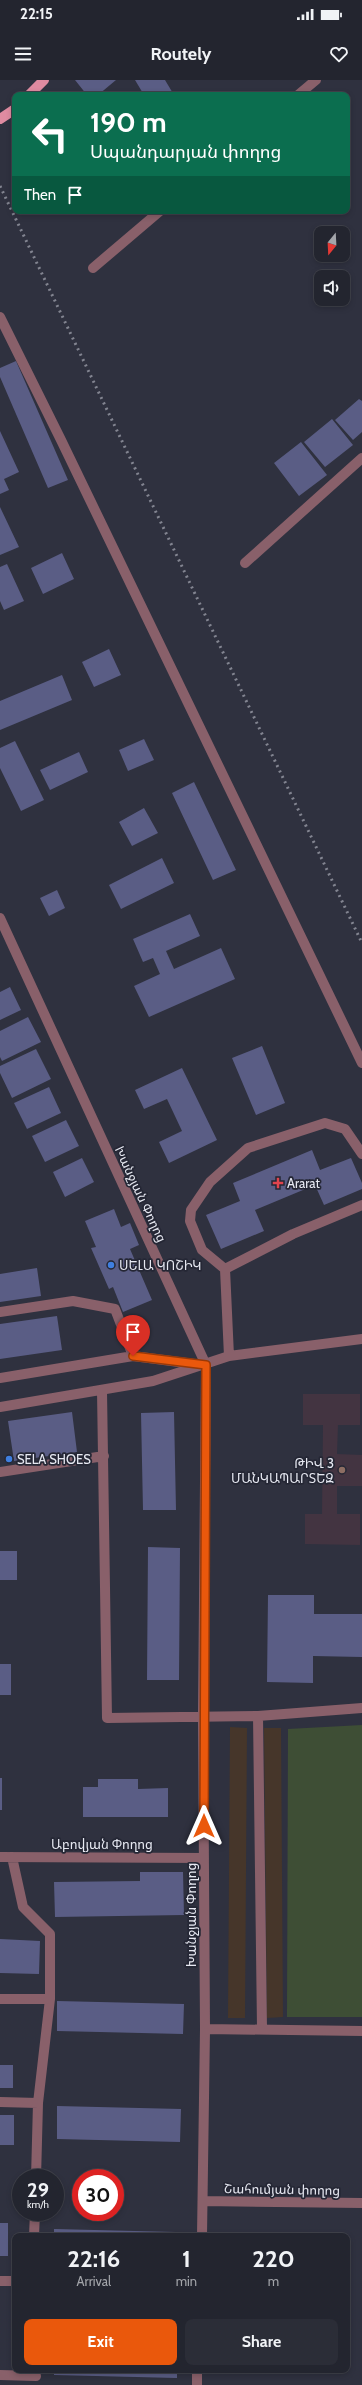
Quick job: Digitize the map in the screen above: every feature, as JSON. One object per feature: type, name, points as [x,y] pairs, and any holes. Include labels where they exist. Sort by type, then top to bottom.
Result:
[{"type":"main road","points":[[32,92],[44,80]]},
{"type":"main road","points":[[0,119],[12,111]]},
{"type":"street","points":[[302,92],[316,80]]},
{"type":"street","points":[[93,268],[156,214]]},
{"type":"street","points":[[0,317],[82,483],[362,1063]]},
{"type":"street","points":[[245,563],[362,458]]},
{"type":"street","name":"Խանջյան Փողոց","points":[[0,918],[206,1365],[203,1716],[205,2029],[202,2233]]},
{"type":"street","points":[[229,1356],[225,1270],[202,1250],[190,1216],[193,1204],[210,1182],[248,1148],[325,1124],[345,1129],[362,1154]]},
{"type":"street","points":[[225,1270],[293,1234],[362,1206]]},
{"type":"street","points":[[0,1312],[73,1301],[115,1309],[133,1356]]},
{"type":"street","points":[[0,1407],[153,1381],[206,1365],[229,1356],[362,1339]]},
{"type":"street","points":[[0,1378],[133,1356],[206,1365]]},
{"type":"street","points":[[102,1390],[107,1718],[258,1716],[362,1708]]},
{"type":"street","points":[[0,1472],[104,1456]]},
{"type":"street","points":[[258,1716],[262,2029]]},
{"type":"street","name":"Աբովյան Փողոց","points":[[0,1857],[204,1858]]},
{"type":"street","points":[[12,1857],[23,1907],[50,1934],[50,1999],[38,2103],[36,2169]]},
{"type":"street","points":[[0,1999],[50,1999]]},
{"type":"street","points":[[205,2029],[362,2031]]},
{"type":"street","points":[[0,2102],[38,2103]]},
{"type":"street","name":"Շահումյան փողոց","points":[[203,2201],[362,2203]]},
{"type":"street","points":[[34,2233],[35,2221]]},
{"type":"street","points":[[0,2281],[12,2281]]},
{"type":"street","points":[[197,2373],[197,2385]]},
{"type":"street","points":[[0,2375],[36,2377]]},
{"type":"shaded area","name":"ԹԻՎ 3 ՄԱՆԿԱՊԱՐՏԵԶ","points":[[303,1394],[360,1394],[360,1425],[338,1425],[337,1454],[362,1455],[362,1486],[337,1486],[337,1514],[360,1514],[360,1545],[305,1544],[305,1514],[322,1514],[323,1425],[303,1425]]},
{"type":"shaded area","points":[[230,1727],[247,1728],[245,2018],[228,2018]]},
{"type":"shaded area","points":[[264,1728],[281,1728],[283,2017],[267,2018]]},
{"type":"green space","points":[[362,1725],[362,2017],[287,2017],[288,1729]]},
{"type":"building","points":[[75,80],[116,80],[102,92],[85,92]]},
{"type":"building","points":[[135,80],[165,80],[172,92],[142,92]]},
{"type":"building","points":[[16,361],[68,480],[48,488],[0,377],[0,368]]},
{"type":"building","points":[[359,399],[362,401],[362,432],[353,440],[335,420]]},
{"type":"building","points":[[332,419],[353,445],[325,467],[304,442]]},
{"type":"building","points":[[0,431],[19,472],[4,479],[9,490],[0,494]]},
{"type":"building","points":[[301,442],[327,475],[299,496],[274,463]]},
{"type":"building","points":[[0,507],[19,547],[0,555]]},
{"type":"building","points":[[62,553],[74,579],[43,594],[31,568]]},
{"type":"building","points":[[7,564],[24,601],[4,610],[0,601],[0,567]]},
{"type":"building","points":[[109,649],[121,675],[94,687],[82,662]]},
{"type":"building","points":[[62,675],[72,700],[0,730],[0,701]]},
{"type":"building","points":[[144,739],[154,760],[128,771],[119,750]]},
{"type":"building","points":[[15,741],[44,800],[21,811],[0,768],[0,748]]},
{"type":"building","points":[[79,752],[88,772],[50,790],[40,770]]},
{"type":"building","points":[[194,782],[236,870],[213,880],[172,793]]},
{"type":"building","points":[[144,808],[158,833],[132,846],[119,822]]},
{"type":"building","points":[[162,858],[174,883],[121,909],[109,885]]},
{"type":"building","points":[[57,890],[65,908],[49,916],[40,898]]},
{"type":"building","points":[[190,914],[200,936],[166,951],[174,969],[221,948],[235,979],[149,1017],[134,986],[160,974],[153,958],[143,962],[133,939]]},
{"type":"building","points":[[10,987],[21,1010],[0,1020],[0,992]]},
{"type":"building","points":[[28,1017],[41,1042],[2,1061],[0,1057],[0,1031]]},
{"type":"building","points":[[262,1046],[285,1103],[256,1115],[232,1058]]},
{"type":"building","points":[[36,1049],[51,1079],[12,1098],[0,1073],[0,1066]]},
{"type":"building","points":[[182,1068],[217,1140],[169,1163],[159,1142],[182,1131],[167,1099],[144,1109],[135,1090]]},
{"type":"building","points":[[49,1087],[61,1113],[27,1129],[14,1103]]},
{"type":"building","points":[[66,1120],[79,1146],[45,1162],[32,1136]]},
{"type":"building","points":[[312,1150],[320,1170],[351,1158],[362,1183],[362,1189],[324,1205],[315,1185],[255,1210],[264,1231],[221,1249],[206,1215],[240,1201],[233,1183]]},
{"type":"building","points":[[82,1158],[94,1182],[65,1197],[53,1172]]},
{"type":"building","points":[[114,1209],[121,1227],[130,1223],[139,1245],[130,1249],[152,1300],[123,1312],[113,1287],[109,1289],[91,1248],[96,1247],[85,1221]]},
{"type":"building","points":[[37,1268],[41,1296],[0,1302],[0,1274]]},
{"type":"building","points":[[57,1316],[62,1350],[0,1359],[0,1324]]},
{"type":"building","points":[[72,1412],[77,1452],[14,1461],[8,1421]]},
{"type":"building","points":[[174,1412],[176,1510],[143,1510],[141,1413]]},
{"type":"building","points":[[148,1547],[180,1548],[179,1680],[147,1680]]},
{"type":"building","points":[[0,1551],[17,1551],[17,1580],[0,1580]]},
{"type":"building","points":[[268,1595],[314,1595],[314,1614],[362,1614],[362,1657],[313,1656],[313,1683],[267,1682]]},
{"type":"building","points":[[0,1664],[11,1664],[11,1695],[0,1695]]},
{"type":"building","points":[[0,1778],[2,1778],[2,1810],[0,1810]]},
{"type":"building","points":[[98,1779],[138,1779],[138,1789],[168,1788],[168,1817],[83,1817],[83,1787],[98,1787]]},
{"type":"building","points":[[140,1872],[183,1872],[184,1915],[55,1917],[54,1882],[140,1881]]},
{"type":"building","points":[[0,1939],[40,1941],[39,1974],[0,1973]]},
{"type":"building","points":[[57,2001],[184,2004],[183,2034],[57,2031]]},
{"type":"building","points":[[0,2065],[13,2065],[13,2088],[0,2088]]},
{"type":"building","points":[[57,2106],[181,2109],[180,2142],[57,2139]]},
{"type":"building","points":[[0,2115],[14,2115],[14,2145],[0,2145]]},
{"type":"building","points":[[0,2223],[8,2223],[8,2256],[0,2256]]},
{"type":"building","points":[[54,2229],[176,2232],[176,2233],[54,2233]]},
{"type":"building","points":[[54,2373],[177,2373],[177,2378],[54,2375]]},
{"type":"railway","points":[[0,186],[12,211]]},
{"type":"railway","points":[[13,214],[362,943]]},
{"type":"place","name":"Ararat","points":[[278,1183]]},
{"type":"place","name":"ՍԵԼԱ ԿՈՇԻԿ","points":[[111,1265]]},
{"type":"place","name":"SELA SHOES","points":[[9,1459]]},
{"type":"place","name":"ԹԻՎ 3 ՄԱՆԿԱՊԱՐՏԵԶ","points":[[342,1470]]},
{"type":"route","points":[[133,1356],[145,1356],[206,1365],[203,1716],[204,1826]]}]
